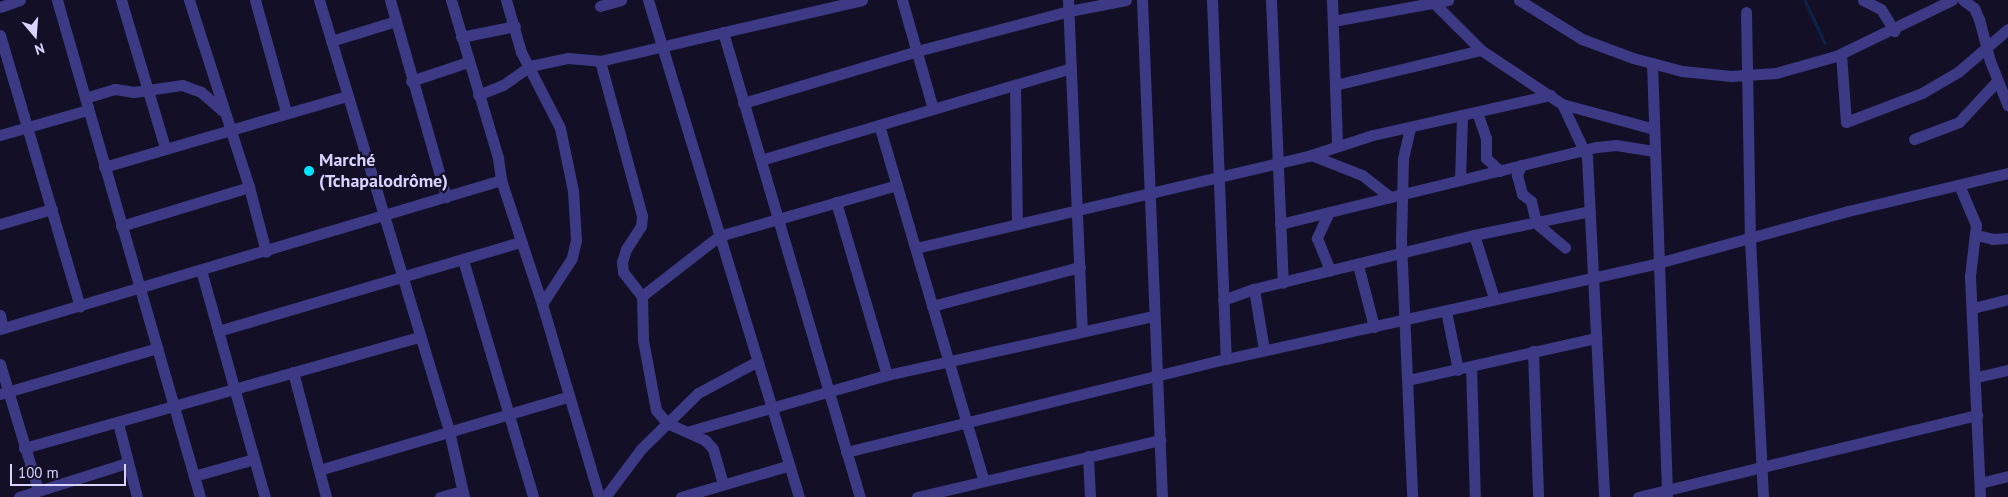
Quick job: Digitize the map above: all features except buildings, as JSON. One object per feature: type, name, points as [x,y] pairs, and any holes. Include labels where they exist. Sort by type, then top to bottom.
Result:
[{"type":"street","points":[[0,7],[20,0]]},
{"type":"street","points":[[57,0],[200,497]]},
{"type":"street","points":[[121,0],[165,148]]},
{"type":"street","points":[[189,0],[229,130],[249,187],[266,252]]},
{"type":"street","points":[[255,0],[286,112]]},
{"type":"street","points":[[319,0],[419,337],[450,431],[463,494],[440,497]]},
{"type":"street","points":[[390,0],[411,81],[446,197]]},
{"type":"street","points":[[451,0],[498,158],[501,180],[542,304],[567,397],[599,497]]},
{"type":"street","points":[[506,0],[521,52],[530,66],[560,128],[572,191],[576,240],[572,258],[542,304]]},
{"type":"street","points":[[603,0],[600,6],[621,0]]},
{"type":"street","points":[[648,0],[787,466],[798,497]]},
{"type":"street","points":[[478,95],[503,86],[530,66],[568,58],[600,61],[862,0]]},
{"type":"street","points":[[902,0],[934,109]]},
{"type":"street","points":[[743,103],[1069,5],[1126,0]]},
{"type":"street","points":[[1142,0],[1162,497]]},
{"type":"street","points":[[1212,0],[1226,359]]},
{"type":"street","points":[[1271,0],[1283,282]]},
{"type":"street","points":[[1332,0],[1337,146]]},
{"type":"street","points":[[1333,21],[1448,0]]},
{"type":"street","points":[[1518,0],[1582,39],[1652,63],[1682,71],[1745,76],[1776,73],[1841,54],[1894,30],[1952,0]]},
{"type":"street","points":[[1863,0],[1882,9],[1894,30]]},
{"type":"street","points":[[1963,0],[1974,8],[1997,82],[2008,106]]},
{"type":"street","points":[[1432,2],[1480,50],[1562,104],[1586,150],[1604,497]]},
{"type":"street","points":[[1069,5],[1082,330]]},
{"type":"street","points":[[1746,12],[1745,76],[1750,239],[1764,467],[1763,497]]},
{"type":"street","points":[[331,41],[396,21]]},
{"type":"street","points":[[461,37],[515,26]]},
{"type":"street","points":[[1841,54],[1846,122],[1922,93],[1958,72],[2008,29]]},
{"type":"street","points":[[723,32],[860,497]]},
{"type":"street","points":[[0,35],[5,69],[28,126],[80,306]]},
{"type":"street","points":[[1335,85],[1480,50]]},
{"type":"street","points":[[600,61],[642,216],[641,226],[626,249],[622,272],[642,296],[643,340],[656,410],[667,423],[690,431],[713,450],[723,484]]},
{"type":"street","points":[[411,81],[468,62]]},
{"type":"street","points":[[1652,63],[1667,494]]},
{"type":"street","points":[[761,160],[1071,68]]},
{"type":"street","points":[[1914,139],[1959,122],[1997,82]]},
{"type":"street","points":[[1015,85],[1017,224]]},
{"type":"street","points":[[85,98],[118,89],[147,91],[182,86],[192,88],[223,111]]},
{"type":"street","points":[[916,248],[1278,161],[1311,155],[1337,146],[1551,95]]},
{"type":"street","points":[[104,167],[286,112],[347,96]]},
{"type":"street","points":[[1562,104],[1654,128]]},
{"type":"street","points":[[0,135],[88,110]]},
{"type":"street","points":[[1477,112],[1486,138],[1486,158],[1500,170]]},
{"type":"street","points":[[1460,180],[1462,116]]},
{"type":"street","points":[[879,125],[932,306],[968,420],[984,481]]},
{"type":"street","points":[[1410,128],[1403,159],[1402,253],[1412,497]]},
{"type":"street","points":[[1280,224],[1500,170],[1616,144],[1655,151]]},
{"type":"street","points":[[1311,155],[1362,175],[1390,197]]},
{"type":"street","points":[[1521,165],[1517,175],[1522,194],[1530,201],[1536,223],[1565,247]]},
{"type":"street","points":[[846,452],[968,420],[1264,350],[1658,263],[1848,211],[2008,173]]},
{"type":"street","points":[[0,315],[2,328],[266,252],[501,180]]},
{"type":"street","points":[[642,296],[719,236],[897,185]]},
{"type":"street","points":[[1959,185],[1975,220],[1977,235],[1970,276],[1977,377],[1980,497]]},
{"type":"street","points":[[121,226],[249,187]]},
{"type":"street","points":[[836,202],[887,375]]},
{"type":"street","points":[[0,224],[52,209]]},
{"type":"street","points":[[1223,300],[1254,289],[1474,235],[1590,210]]},
{"type":"street","points":[[1329,212],[1318,238],[1330,271]]},
{"type":"street","points":[[1474,235],[1494,298]]},
{"type":"street","points":[[1977,235],[2008,238]]},
{"type":"street","points":[[218,331],[520,242]]},
{"type":"street","points":[[463,260],[533,497]]},
{"type":"street","points":[[1358,265],[1374,327]]},
{"type":"street","points":[[932,306],[1080,267]]},
{"type":"street","points":[[200,270],[265,497]]},
{"type":"street","points":[[1254,289],[1264,350]]},
{"type":"street","points":[[1973,308],[2008,299]]},
{"type":"street","points":[[1446,310],[1458,370]]},
{"type":"street","points":[[690,431],[887,375],[1082,330],[1154,316]]},
{"type":"street","points":[[24,448],[419,337]]},
{"type":"street","points":[[1408,380],[1596,338]]},
{"type":"street","points":[[4,393],[157,348]]},
{"type":"street","points":[[1533,352],[1538,497]]},
{"type":"street","points":[[605,497],[641,449],[698,393],[756,362]]},
{"type":"street","points":[[0,364],[4,393],[38,490]]},
{"type":"street","points":[[1471,366],[1475,497]]},
{"type":"street","points":[[1977,377],[2008,370]]},
{"type":"street","points":[[294,372],[326,497]]},
{"type":"street","points":[[319,470],[567,397]]},
{"type":"street","points":[[1638,497],[1667,494],[1764,467],[1977,416]]},
{"type":"street","points":[[118,423],[137,497]]},
{"type":"street","points":[[922,496],[1160,440]]},
{"type":"street","points":[[1088,456],[1090,497]]},
{"type":"street","points":[[194,476],[254,459]]},
{"type":"street","points":[[19,497],[127,463]]},
{"type":"street","points":[[682,497],[787,466]]},
{"type":"street","points":[[1980,483],[2008,476]]},
{"type":"waterway","points":[[1805,0],[1825,43]]},
{"type":"place","name":"Marché (Tchapalodrôme)","points":[[309,171]]}]
